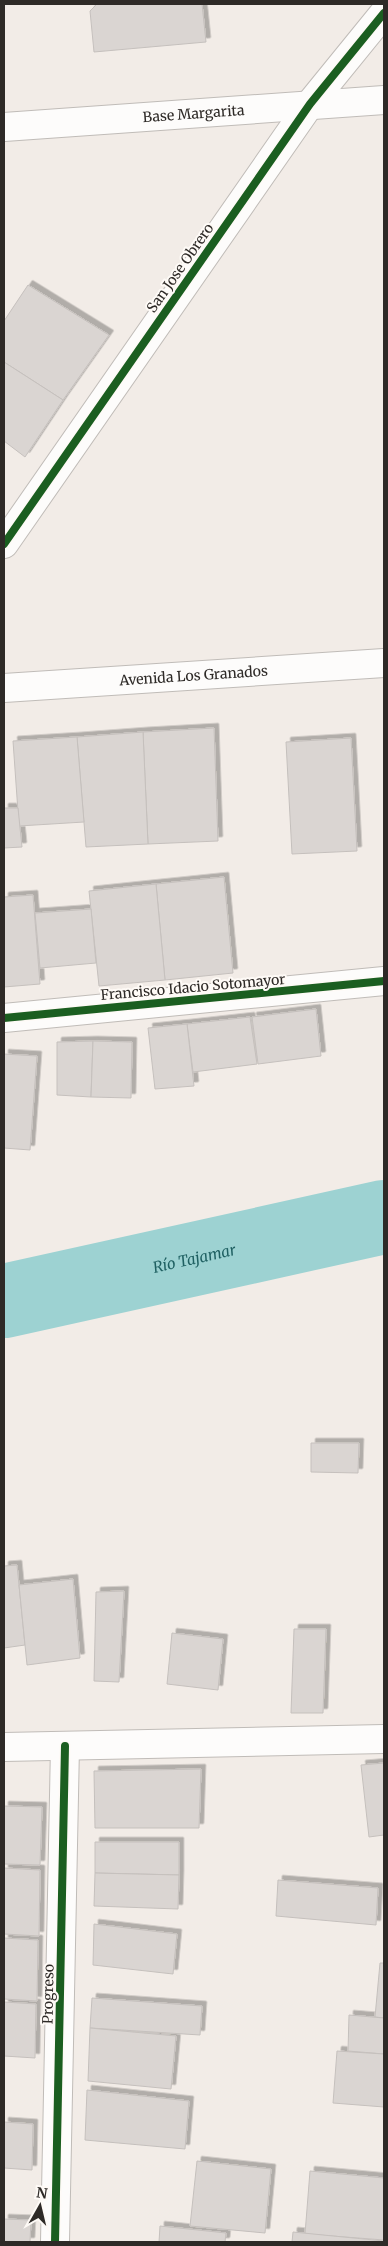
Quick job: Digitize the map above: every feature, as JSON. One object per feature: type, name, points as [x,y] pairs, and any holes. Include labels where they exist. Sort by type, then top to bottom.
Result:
[{"type":"street","name":"San Jose Obrero","points":[[4,544],[310,104],[384,13]]},
{"type":"street","name":"Base Margarita","points":[[4,127],[384,100]]},
{"type":"street","name":"Avenida Los Granados","points":[[4,688],[384,663]]},
{"type":"street","name":"Francisco Idacio Sotomayor","points":[[4,1018],[384,981]]},
{"type":"street","points":[[4,1747],[384,1740]]},
{"type":"street","name":"Progreso","points":[[56,2242],[65,1746]]},
{"type":"building","points":[[97,4],[202,4],[206,42],[94,52],[90,11]]},
{"type":"building","points":[[28,285],[109,335],[63,400],[4,362],[4,321]]},
{"type":"building","points":[[4,362],[63,400],[25,457],[4,441]]},
{"type":"building","points":[[214,728],[218,841],[148,844],[143,732]]},
{"type":"building","points":[[143,732],[148,844],[86,847],[77,737]]},
{"type":"building","points":[[77,737],[84,822],[19,826],[13,741]]},
{"type":"building","points":[[351,738],[357,851],[292,854],[286,742]]},
{"type":"building","points":[[4,808],[18,808],[22,847],[4,848]]},
{"type":"building","points":[[224,877],[233,973],[165,980],[156,884]]},
{"type":"building","points":[[156,884],[165,980],[99,986],[89,891]]},
{"type":"building","points":[[33,895],[40,984],[4,987],[4,897]]},
{"type":"building","points":[[91,909],[96,963],[40,968],[35,913]]},
{"type":"building","points":[[316,1009],[321,1056],[258,1064],[252,1017]]},
{"type":"building","points":[[250,1017],[257,1064],[193,1072],[187,1024]]},
{"type":"building","points":[[187,1024],[194,1086],[155,1089],[148,1028]]},
{"type":"building","points":[[93,1041],[91,1097],[57,1095],[57,1042]]},
{"type":"building","points":[[93,1041],[132,1042],[131,1098],[91,1097]]},
{"type":"building","points":[[4,1054],[37,1056],[30,1150],[4,1148]]},
{"type":"building","points":[[311,1443],[359,1443],[358,1473],[311,1472]]},
{"type":"building","points":[[17,1565],[25,1645],[4,1648],[4,1566]]},
{"type":"building","points":[[73,1579],[80,1658],[27,1665],[19,1585]]},
{"type":"building","points":[[124,1591],[119,1682],[94,1681],[96,1592]]},
{"type":"building","points":[[294,1629],[326,1629],[323,1713],[291,1713]]},
{"type":"building","points":[[172,1633],[223,1639],[218,1690],[167,1684]]},
{"type":"building","points":[[384,1763],[384,1835],[369,1837],[361,1765]]},
{"type":"building","points":[[201,1769],[199,1828],[95,1828],[94,1771]]},
{"type":"building","points":[[4,1806],[42,1807],[40,1865],[4,1864]]},
{"type":"building","points":[[95,1842],[179,1842],[179,1875],[95,1873]]},
{"type":"building","points":[[4,1868],[40,1870],[39,1936],[4,1934]]},
{"type":"building","points":[[95,1873],[179,1875],[178,1909],[94,1906]]},
{"type":"building","points":[[278,1880],[378,1888],[376,1925],[276,1916]]},
{"type":"building","points":[[94,1924],[177,1934],[173,1974],[93,1965]]},
{"type":"building","points":[[4,1938],[38,1940],[37,2001],[4,1999]]},
{"type":"building","points":[[380,1963],[384,1963],[384,2018],[375,2017]]},
{"type":"building","points":[[92,1998],[202,2006],[200,2035],[90,2028]]},
{"type":"building","points":[[4,2002],[36,2004],[35,2058],[4,2056]]},
{"type":"building","points":[[349,2015],[384,2018],[384,2054],[348,2051]]},
{"type":"building","points":[[90,2028],[176,2036],[171,2089],[88,2081]]},
{"type":"building","points":[[337,2051],[384,2054],[384,2107],[333,2103]]},
{"type":"building","points":[[87,2090],[189,2101],[185,2149],[85,2140]]},
{"type":"building","points":[[4,2122],[33,2124],[32,2170],[4,2168]]},
{"type":"building","points":[[197,2161],[271,2169],[265,2233],[190,2226]]},
{"type":"building","points":[[310,2171],[384,2178],[384,2240],[305,2234]]},
{"type":"building","points":[[4,2219],[31,2220],[30,2242],[4,2242]]},
{"type":"building","points":[[160,2226],[226,2233],[225,2242],[159,2242]]},
{"type":"building","points":[[293,2232],[384,2241],[384,2242],[292,2242]]},
{"type":"waterway","name":"Río Tajamar","points":[[4,1301],[384,1217]]},
{"type":"cycle path","points":[[4,544],[310,104],[384,13]]},
{"type":"cycle path","points":[[4,1018],[384,981]]},
{"type":"cycle path","points":[[55,2242],[65,1746]]}]
